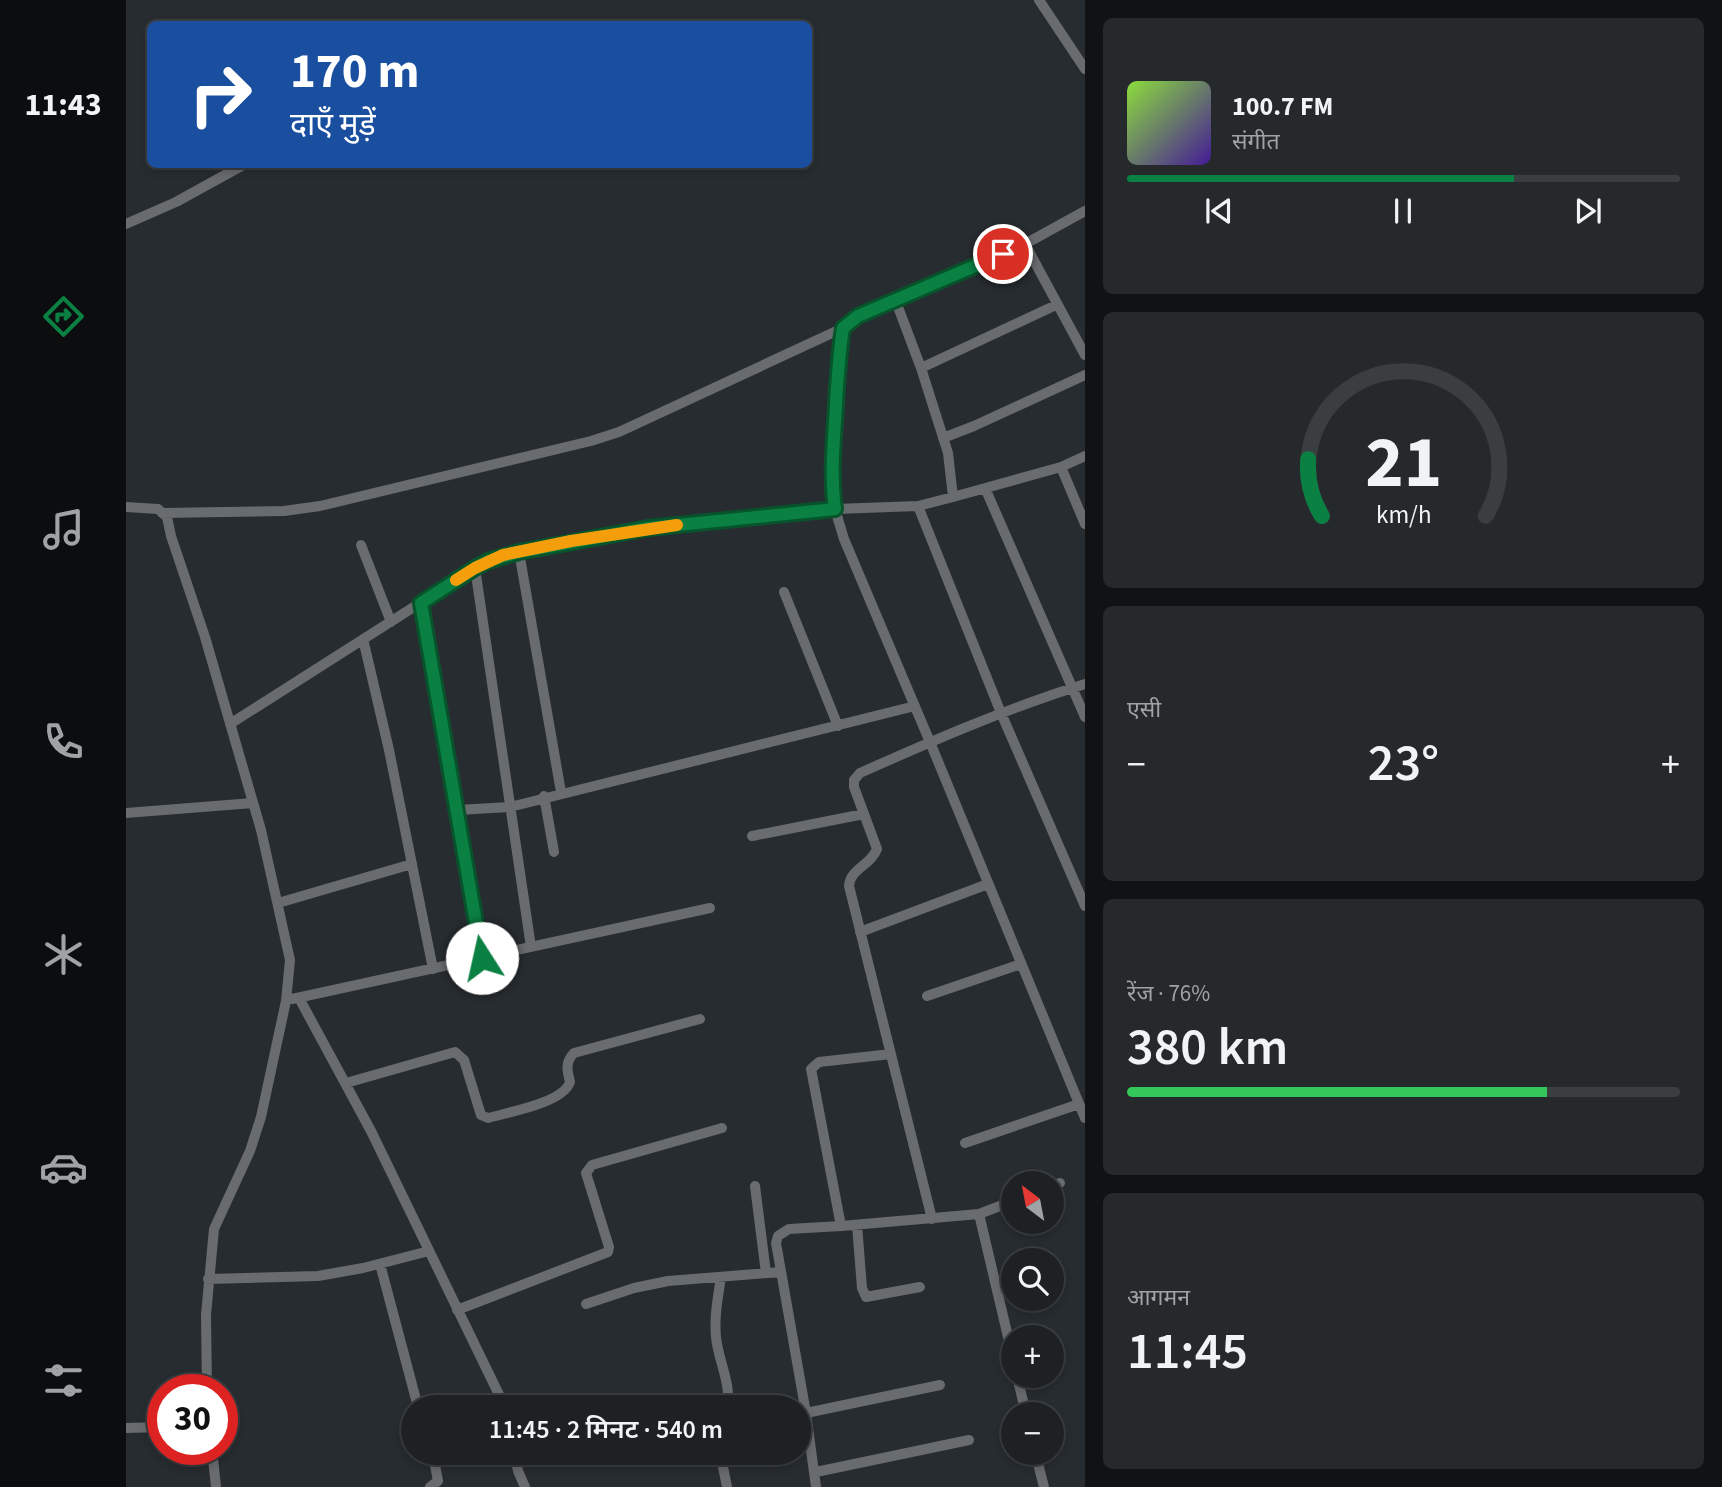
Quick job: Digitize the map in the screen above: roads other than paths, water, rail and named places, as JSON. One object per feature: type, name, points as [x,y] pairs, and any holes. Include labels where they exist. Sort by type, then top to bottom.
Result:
[{"type":"street","points":[[1040,0],[1085,69]]},
{"type":"street","points":[[126,224],[176,202],[238,168]]},
{"type":"street","points":[[126,507],[149,507],[162,513],[284,511],[320,506],[591,441],[644,421],[843,328],[858,316],[1025,244],[1085,211]]},
{"type":"street","points":[[1025,244],[1085,355]]},
{"type":"street","points":[[895,299],[921,368],[948,453],[953,497]]},
{"type":"street","points":[[921,368],[1056,305]]},
{"type":"street","points":[[843,328],[832,483],[835,509],[844,539],[1085,1118]]},
{"type":"street","points":[[943,438],[1085,374]]},
{"type":"street","points":[[230,724],[488,561],[519,552],[648,528],[835,509],[918,506],[1061,467],[1085,456]]},
{"type":"street","points":[[1061,467],[1085,524]]},
{"type":"street","points":[[985,488],[1085,717]]},
{"type":"street","points":[[918,506],[1001,713],[1085,906]]},
{"type":"street","points":[[162,513],[169,524],[205,637],[253,803],[290,960],[286,1001],[261,1117],[250,1151],[214,1230],[208,1279],[207,1374]]},
{"type":"street","points":[[361,545],[391,622]]},
{"type":"street","points":[[519,552],[561,792]]},
{"type":"street","points":[[475,568],[531,947]]},
{"type":"street","points":[[783,592],[838,726]]},
{"type":"street","points":[[421,603],[482,958]]},
{"type":"street","points":[[362,639],[389,750],[433,969]]},
{"type":"street","points":[[932,1219],[849,881],[872,858],[877,849],[854,787],[857,776],[1001,713],[1085,684]]},
{"type":"street","points":[[457,810],[510,807],[544,796],[671,768],[915,706]]},
{"type":"street","points":[[544,796],[554,852]]},
{"type":"street","points":[[126,813],[253,803]]},
{"type":"street","points":[[752,836],[864,814]]},
{"type":"street","points":[[278,903],[412,864]]},
{"type":"street","points":[[860,932],[988,884]]},
{"type":"street","points":[[286,1001],[710,908]]},
{"type":"street","points":[[927,996],[1021,964]]},
{"type":"street","points":[[299,998],[346,1083],[499,1395]]},
{"type":"street","points":[[346,1083],[455,1052],[464,1060],[481,1115],[488,1118],[563,1094],[570,1082],[566,1067],[574,1053],[700,1019]]},
{"type":"street","points":[[841,1226],[811,1069],[819,1062],[891,1054]]},
{"type":"street","points":[[965,1143],[1079,1104]]},
{"type":"street","points":[[457,1310],[608,1252],[609,1247],[586,1173],[592,1165],[723,1128]]},
{"type":"street","points":[[755,1186],[766,1273]]},
{"type":"street","points":[[803,1395],[776,1243],[783,1231],[789,1228],[979,1214],[1001,1206]]},
{"type":"street","points":[[979,1214],[1005,1325]]},
{"type":"street","points":[[857,1225],[862,1288],[866,1297],[920,1287]]},
{"type":"street","points":[[208,1279],[318,1276],[429,1251]]},
{"type":"street","points":[[380,1264],[415,1395]]},
{"type":"street","points":[[586,1304],[634,1288],[668,1281],[781,1272]]},
{"type":"street","points":[[721,1277],[715,1326],[729,1395]]},
{"type":"street","points":[[811,1412],[940,1384]]},
{"type":"street","points":[[126,1428],[147,1427]]},
{"type":"street","points":[[816,1472],[969,1440]]},
{"type":"street","points":[[811,1442],[816,1487]]},
{"type":"street","points":[[214,1465],[216,1487]]},
{"type":"street","points":[[430,1487],[438,1481],[435,1465]]},
{"type":"street","points":[[517,1465],[524,1487]]},
{"type":"street","points":[[723,1465],[727,1487]]},
{"type":"street","points":[[1038,1465],[1044,1487]]}]
